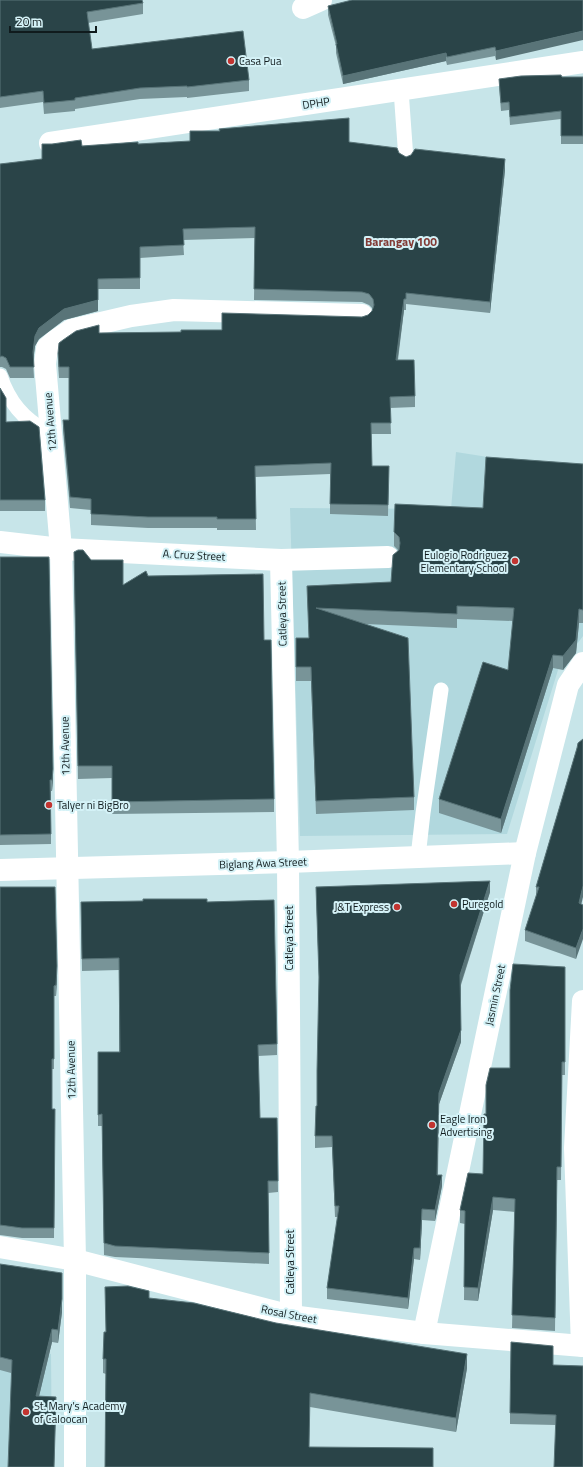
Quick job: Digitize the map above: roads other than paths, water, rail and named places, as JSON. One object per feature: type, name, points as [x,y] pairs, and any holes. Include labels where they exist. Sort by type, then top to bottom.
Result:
[{"type":"street","name":"DPHP","points":[[50,144],[583,62]]},
{"type":"street","name":"12th Avenue","points":[[74,1467],[75,1260],[61,549],[45,364],[46,351],[55,341],[72,330],[131,316],[174,310],[362,315]]},
{"type":"street","name":"A. Cruz Street","points":[[0,542],[61,549],[281,560],[388,557]]},
{"type":"street","name":"Catleya Street","points":[[281,560],[288,862],[290,1316]]},
{"type":"street","name":"Jasmin Street","points":[[424,1333],[525,853],[568,684],[583,663]]},
{"type":"street","name":"Biglang Awa Street","points":[[0,870],[288,862],[525,853]]},
{"type":"street","points":[[582,1346],[575,1148],[583,1001]]},
{"type":"street","name":"Rosal Street","points":[[0,1247],[75,1260],[290,1316],[424,1333],[582,1346]]},
{"type":"lane","points":[[401,90],[406,159]]},
{"type":"lane","points":[[0,376],[16,407],[25,418],[51,434]]},
{"type":"lane","points":[[418,857],[441,690]]},
{"type":"place","name":"Casa Pua","points":[[231,61]]},
{"type":"place","name":"Eulogio Rodriguez Elementary School","points":[[515,561]]},
{"type":"place","name":"Talyer ni BigBro","points":[[49,805]]},
{"type":"place","name":"Puregold","points":[[454,904]]},
{"type":"place","name":"J&T Express","points":[[397,907]]},
{"type":"place","name":"Eagle Iron Advertising","points":[[432,1125]]},
{"type":"place","name":"St. Mary's Academy of Caloocan","points":[[26,1412]]},
{"type":"district","name":"Barangay 100","points":[[401,241]]}]
